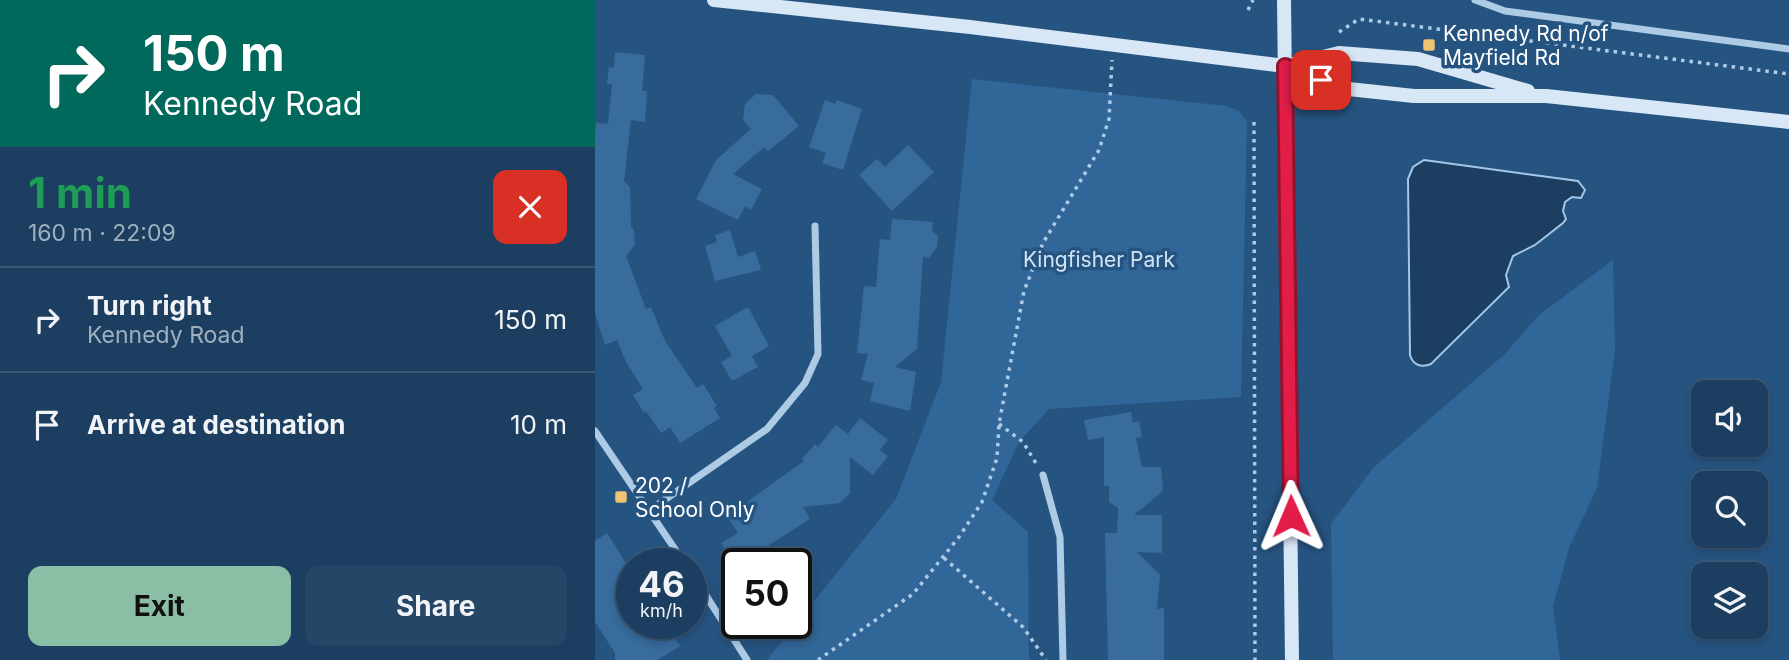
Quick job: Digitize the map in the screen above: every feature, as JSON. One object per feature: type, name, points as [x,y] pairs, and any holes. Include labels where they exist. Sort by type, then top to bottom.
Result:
[{"type":"main road","points":[[714,0],[1113,44],[1285,66],[1339,88],[1414,96],[1546,96],[1789,122]]},
{"type":"main road","points":[[1284,0],[1292,660]]},
{"type":"main road","points":[[1285,66],[1339,53],[1417,59],[1546,96]]},
{"type":"street","points":[[1475,0],[1505,11],[1789,49]]},
{"type":"street","points":[[649,510],[767,429],[806,383],[818,354],[815,226]]},
{"type":"street","points":[[595,431],[674,548]]},
{"type":"street","points":[[1043,475],[1060,537],[1063,660]]},
{"type":"street","points":[[707,597],[747,660]]},
{"type":"path","points":[[1248,9],[1253,0]]},
{"type":"path","points":[[1339,32],[1359,19],[1789,74]]},
{"type":"path","points":[[818,660],[913,594],[944,558],[982,502],[997,458],[999,424],[1024,291],[1043,243],[1099,150],[1109,119],[1113,44]]},
{"type":"path","points":[[1254,122],[1255,660]]},
{"type":"path","points":[[999,424],[1023,442],[1043,475]]},
{"type":"path","points":[[944,558],[1023,627],[1046,660]]},
{"type":"green space","name":"Kingfisher Park","points":[[972,79],[1227,106],[1239,111],[1247,122],[1241,397],[1049,409],[1019,442],[992,500],[1028,532],[1029,660],[767,660],[784,639],[812,639],[812,604],[896,499],[941,382]]},
{"type":"green space","points":[[1613,260],[1615,350],[1597,488],[1569,548],[1553,606],[1560,660],[1333,660],[1331,524],[1374,467],[1504,355],[1539,315]]},
{"type":"shaded area","points":[[1424,160],[1578,181],[1585,190],[1581,198],[1572,197],[1565,202],[1563,211],[1566,219],[1563,223],[1535,245],[1513,256],[1506,275],[1509,287],[1431,364],[1424,366],[1415,363],[1410,355],[1408,179],[1413,167]]},
{"type":"building","points":[[615,52],[645,55],[642,91],[647,91],[645,122],[631,120],[624,181],[630,187],[631,227],[634,230],[635,245],[626,256],[646,309],[651,307],[665,341],[697,388],[703,384],[717,406],[714,408],[720,418],[680,443],[670,427],[661,433],[646,411],[644,413],[633,395],[643,389],[626,362],[617,340],[605,345],[595,313],[595,136],[596,123],[608,124],[612,84],[607,84],[609,67],[614,68]]},
{"type":"building","points":[[756,94],[773,95],[799,126],[768,151],[764,147],[733,174],[762,189],[751,210],[745,206],[738,220],[696,199],[716,160],[751,129],[743,120],[745,104]]},
{"type":"building","points":[[825,100],[835,104],[837,100],[862,109],[843,170],[822,163],[826,153],[809,147]]},
{"type":"building","points":[[908,145],[934,172],[892,211],[859,175],[877,159],[885,167]]},
{"type":"building","points":[[892,219],[933,222],[932,231],[938,236],[937,247],[929,258],[923,257],[917,349],[895,367],[916,372],[910,411],[870,401],[874,383],[861,380],[868,354],[857,353],[864,286],[876,287],[880,239],[890,240]]},
{"type":"building","points":[[730,230],[738,257],[755,251],[761,270],[715,281],[705,246],[717,242],[715,235]]},
{"type":"building","points":[[748,307],[769,346],[752,356],[758,367],[732,381],[721,362],[732,356],[715,326]]},
{"type":"building","points":[[1131,412],[1133,423],[1139,421],[1142,437],[1136,438],[1142,467],[1161,467],[1163,491],[1134,515],[1162,515],[1162,553],[1137,552],[1160,575],[1157,609],[1164,608],[1164,660],[1108,660],[1105,533],[1117,533],[1118,508],[1109,502],[1109,486],[1104,486],[1104,437],[1088,440],[1084,420]]},
{"type":"building","points":[[860,418],[888,440],[880,450],[888,456],[873,475],[850,457],[850,493],[840,503],[803,507],[810,519],[764,548],[724,548],[721,543],[738,533],[727,516],[804,461],[802,459],[815,444],[818,447],[836,425],[848,434]]},
{"type":"building","points":[[607,533],[616,548],[616,639],[675,639],[680,646],[657,660],[615,660],[615,653],[595,622],[595,541]]},
{"type":"place","name":"Kennedy Rd n/of Mayfield Rd","points":[[1429,45]]},
{"type":"place","name":"202 / School Only","points":[[621,497]]},
{"type":"route","points":[[1291,516],[1285,66],[1321,80]]}]
